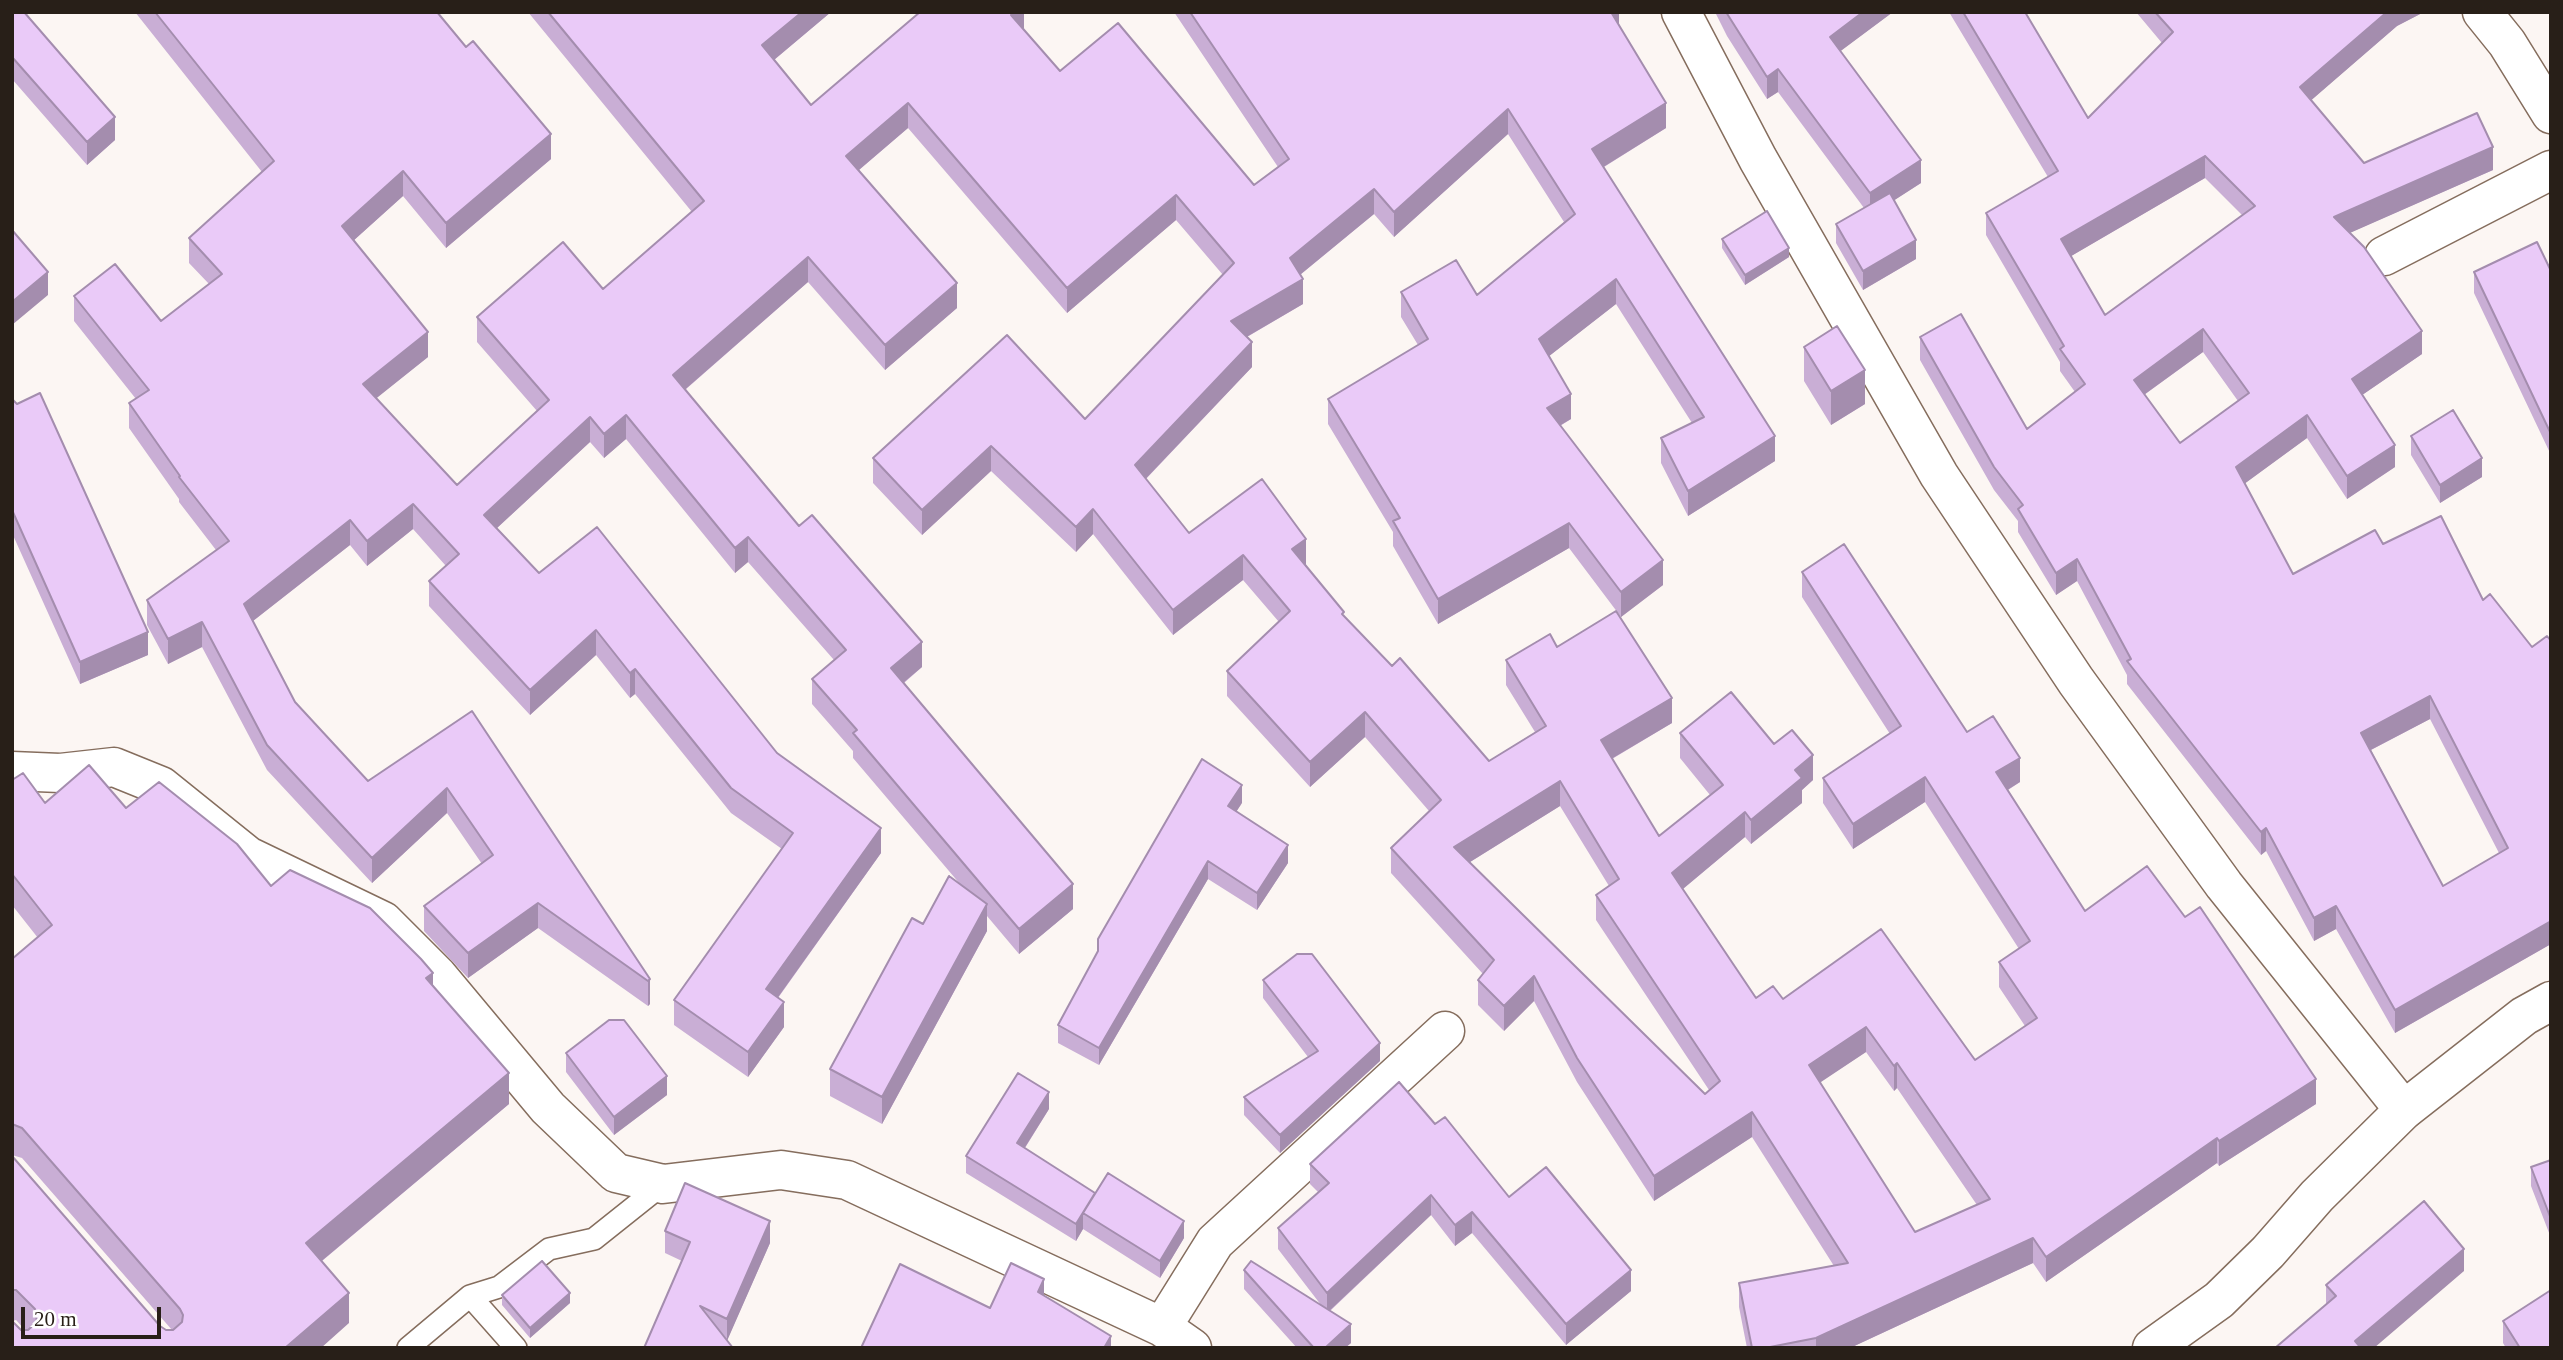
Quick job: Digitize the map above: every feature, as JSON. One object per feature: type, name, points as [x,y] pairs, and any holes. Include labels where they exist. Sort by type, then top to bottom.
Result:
[{"type":"street","points":[[1681,12],[1758,159],[1939,475],[2076,681],[2216,874],[2404,1110]]},
{"type":"street","points":[[2482,12],[2507,43],[2551,114]]},
{"type":"street","points":[[2384,256],[2551,170]]},
{"type":"street","points":[[12,770],[60,773],[114,767],[161,786],[248,856],[383,921],[437,975],[548,1108],[615,1173],[663,1184],[781,1170],[847,1180],[1177,1337],[1215,1242],[1445,1031]]},
{"type":"street","points":[[2152,1348],[2218,1300],[2268,1252],[2317,1196],[2404,1110],[2524,1016],[2551,1001]]},
{"type":"lane","points":[[408,1348],[470,1296],[499,1287],[549,1249],[594,1239],[663,1184]]},
{"type":"lane","points":[[470,1296],[516,1348]]},
{"type":"building","points":[[12,12],[24,12],[115,117],[87,142],[12,57]]},
{"type":"building","points":[[155,12],[437,12],[466,47],[473,41],[551,134],[446,223],[403,171],[342,226],[428,332],[363,384],[457,485],[549,400],[477,317],[563,242],[603,289],[704,201],[548,12],[802,12],[762,45],[811,105],[920,12],[1014,12],[1011,15],[1060,71],[1118,23],[1254,185],[1289,159],[1190,12],[1611,12],[1666,103],[1592,149],[1775,436],[1688,491],[1661,438],[1704,417],[1616,279],[1539,339],[1571,394],[1547,408],[1663,560],[1621,592],[1569,523],[1438,599],[1393,521],[1400,518],[1328,399],[1428,339],[1401,292],[1456,260],[1477,295],[1575,214],[1508,109],[1394,212],[1374,189],[1290,258],[1303,279],[1231,321],[1252,342],[1135,465],[1189,533],[1262,479],[1306,539],[1292,549],[1344,612],[1342,614],[1392,666],[1400,658],[1489,761],[1546,726],[1506,660],[1550,634],[1557,647],[1616,611],[1672,698],[1601,740],[1659,836],[1723,785],[1680,733],[1731,692],[1774,744],[1792,730],[1813,755],[1795,770],[1802,778],[1751,820],[1745,812],[1672,873],[1756,998],[1773,986],[1783,999],[1881,929],[1975,1060],[2037,1018],[1999,962],[2030,941],[1925,777],[1853,824],[1823,778],[1901,726],[1802,572],[1844,544],[1967,732],[1993,716],[2020,758],[1996,772],[2085,911],[2147,866],[2185,917],[2200,907],[2316,1079],[2219,1141],[2217,1138],[2046,1257],[2033,1238],[1816,1338],[1752,1348],[1739,1283],[1848,1263],[1752,1112],[1654,1176],[1577,1058],[1534,976],[1504,1006],[1478,980],[1494,960],[1391,848],[1441,800],[1365,712],[1310,762],[1227,671],[1290,611],[1243,555],[1173,610],[1093,509],[1076,527],[991,446],[922,510],[873,458],[1007,335],[1085,419],[1234,263],[1176,195],[1067,288],[908,103],[846,156],[957,283],[885,345],[808,257],[673,375],[799,526],[812,515],[922,642],[891,668],[1073,884],[1019,929],[853,733],[857,730],[812,679],[846,650],[748,537],[735,548],[626,415],[604,434],[590,417],[484,515],[539,573],[597,527],[777,753],[881,828],[766,989],[784,1002],[748,1052],[674,1000],[793,833],[731,788],[635,669],[630,673],[596,630],[530,690],[429,581],[459,554],[413,504],[367,541],[350,520],[244,604],[295,702],[368,781],[472,711],[650,979],[648,981],[538,903],[468,953],[424,906],[493,855],[447,788],[372,858],[267,745],[202,622],[168,639],[147,600],[229,541],[179,477],[129,403],[149,390],[74,296],[115,264],[161,321],[222,274],[189,238],[274,161]],"holes":[[[1560,781],[1619,879],[1596,895],[1720,1081],[1705,1094],[1454,847]],[[1866,1027],[1894,1066],[1897,1063],[1990,1199],[1915,1232],[1809,1065]]]},
{"type":"building","points":[[1726,12],[1863,12],[1830,37],[1921,160],[1870,193],[1778,69],[1767,77]]},
{"type":"building","points":[[1963,12],[2025,12],[2088,118],[2173,32],[2155,12],[2387,12],[2300,87],[2364,163],[2477,113],[2493,147],[2334,217],[2364,247],[2422,331],[2352,379],[2395,445],[2347,476],[2307,415],[2236,467],[2293,574],[2375,530],[2383,544],[2441,516],[2483,600],[2490,594],[2532,647],[2547,636],[2551,641],[2551,921],[2395,1010],[2336,906],[2314,918],[2266,828],[2261,832],[2127,661],[2131,659],[2077,559],[2056,573],[2018,509],[2023,505],[1994,467],[1920,337],[1961,314],[2027,429],[2085,384],[2060,349],[2064,346],[1986,213],[2058,171]],"holes":[[[2205,156],[2255,206],[2105,315],[2061,239]],[[2203,329],[2249,393],[2180,443],[2134,380]],[[2430,696],[2508,848],[2443,886],[2361,733]]]},
{"type":"building","points":[[1890,193],[1916,240],[1863,271],[1836,224]]},
{"type":"building","points":[[1767,211],[1789,248],[1745,275],[1722,239]]},
{"type":"building","points":[[12,230],[48,272],[12,302]]},
{"type":"building","points":[[2537,242],[2551,271],[2551,434],[2474,272]]},
{"type":"building","points":[[1837,326],[1865,370],[1831,391],[1804,347]]},
{"type":"building","points":[[40,393],[148,632],[80,662],[12,510],[12,399],[17,404]]},
{"type":"building","points":[[2453,410],[2482,458],[2440,485],[2411,436]]},
{"type":"building","points":[[1202,759],[1242,785],[1228,806],[1288,845],[1257,893],[1208,861],[1099,1048],[1058,1025],[1098,951],[1098,939]]},
{"type":"building","points":[[89,765],[126,808],[159,782],[237,844],[271,886],[290,870],[370,908],[433,973],[426,978],[509,1073],[306,1243],[349,1293],[285,1348],[12,1348],[12,1321],[21,1330],[28,1330],[37,1322],[35,1309],[16,1290],[12,1290],[12,1156],[160,1326],[173,1330],[182,1322],[183,1315],[22,1128],[12,1124],[12,959],[52,925],[12,874],[12,780],[23,773],[45,803]]},
{"type":"building","points":[[949,876],[987,904],[882,1097],[830,1069],[912,918],[923,924]]},
{"type":"building","points":[[1297,954],[1312,954],[1380,1043],[1280,1135],[1244,1097],[1318,1051],[1263,980]]},
{"type":"building","points":[[609,1020],[624,1020],[667,1076],[614,1117],[566,1053]]},
{"type":"building","points":[[1018,1073],[1049,1092],[1017,1143],[1095,1193],[1076,1224],[966,1156]]},
{"type":"building","points":[[1399,1082],[1435,1124],[1445,1117],[1509,1197],[1546,1167],[1631,1270],[1566,1324],[1472,1212],[1455,1225],[1431,1195],[1327,1293],[1278,1228],[1329,1183],[1310,1164]]},
{"type":"building","points":[[2551,1160],[2551,1219],[2531,1167]]},
{"type":"building","points":[[1108,1173],[1184,1221],[1160,1261],[1083,1213]]},
{"type":"building","points":[[685,1183],[770,1221],[727,1319],[700,1306],[733,1348],[644,1348],[690,1242],[665,1231]]},
{"type":"building","points":[[2424,1201],[2464,1249],[2355,1341],[2361,1348],[2275,1348],[2336,1296],[2326,1285]]},
{"type":"building","points":[[542,1261],[570,1293],[530,1328],[502,1295]]},
{"type":"building","points":[[1251,1261],[1351,1324],[1325,1348],[1314,1348],[1244,1270]]},
{"type":"building","points":[[1011,1263],[1044,1279],[1038,1292],[1111,1336],[1104,1348],[861,1348],[900,1264],[990,1308]]},
{"type":"building","points":[[2551,1290],[2551,1348],[2520,1348],[2503,1321]]}]
